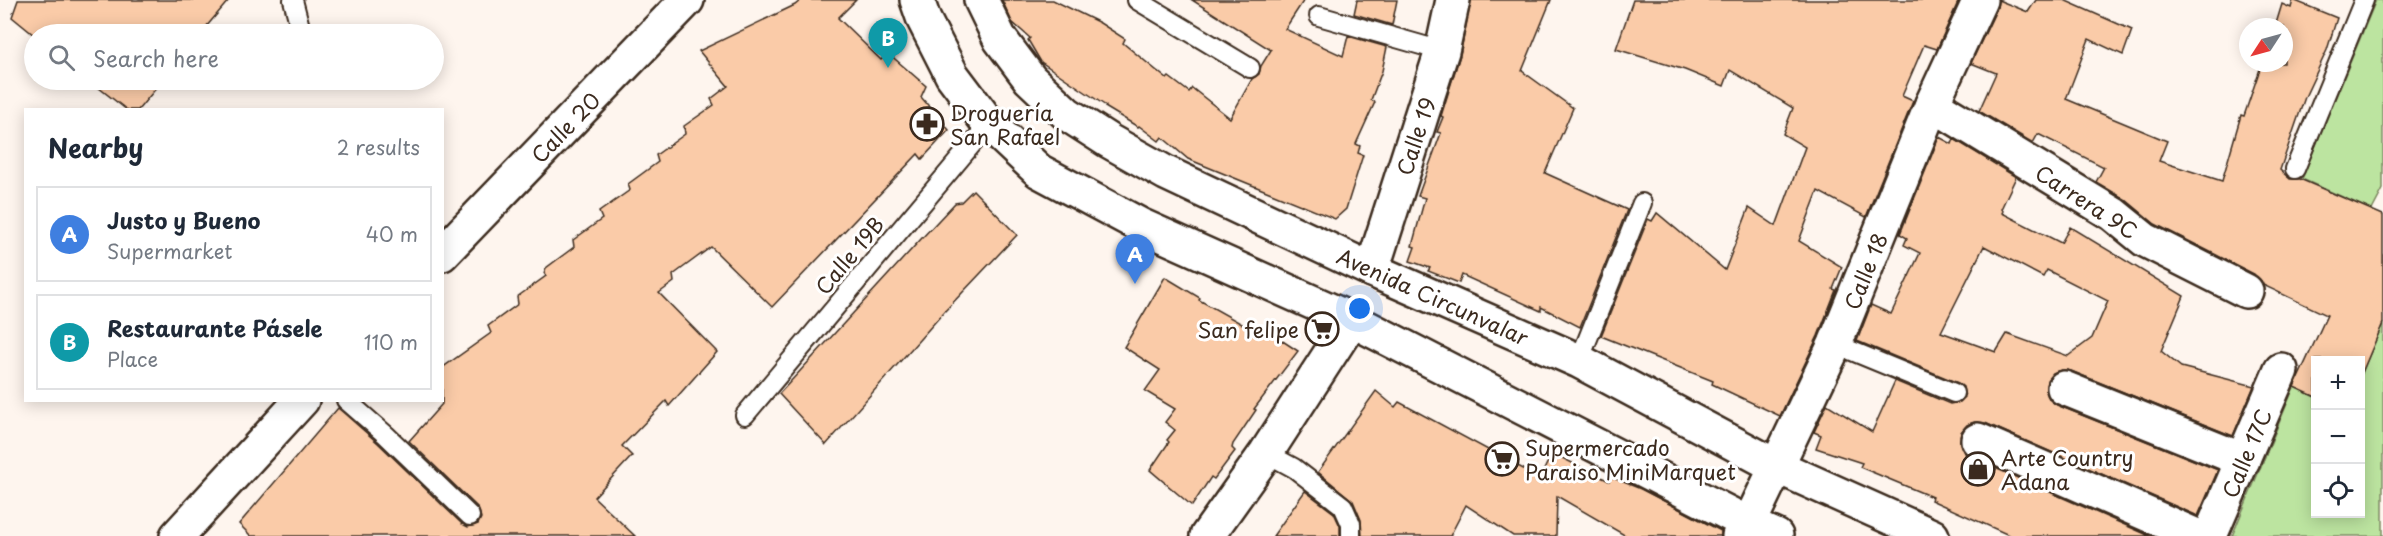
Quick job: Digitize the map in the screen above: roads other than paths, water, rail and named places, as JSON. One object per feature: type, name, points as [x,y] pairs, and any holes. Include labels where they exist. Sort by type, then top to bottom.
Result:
[{"type":"street","name":"Calle 20","points":[[444,252],[687,0]]},
{"type":"street","points":[[917,0],[924,20],[952,75],[989,124],[1040,171],[1140,225],[1352,320],[1755,532]]},
{"type":"street","name":"Avenida Circunvalar","points":[[981,0],[1000,39],[1030,79],[1067,114],[1109,141],[1166,172],[1372,270],[1579,361],[1776,466],[1932,536]]},
{"type":"street","name":"Calle 19","points":[[1372,270],[1442,51],[1453,0]]},
{"type":"street","name":"Calle 18","points":[[1755,532],[1776,466],[1835,344],[1932,104],[1980,0]]},
{"type":"street","name":"Carrera 9C","points":[[1932,104],[2113,214],[2145,240],[2246,291]]},
{"type":"street","points":[[1207,536],[1266,453],[1352,320]]},
{"type":"street","name":"Calle 17C","points":[[2210,536],[2281,370]]},
{"type":"street","points":[[2064,388],[2243,460]]},
{"type":"street","points":[[177,536],[300,402]]},
{"type":"street","points":[[1978,440],[2197,536]]},
{"type":"lane","points":[[292,0],[299,24]]},
{"type":"lane","points":[[1137,0],[1250,68]]},
{"type":"lane","points":[[2295,169],[2364,0]]},
{"type":"lane","points":[[1319,16],[1442,51]]},
{"type":"lane","name":"Calle 19B","points":[[744,415],[989,124]]},
{"type":"lane","points":[[1579,361],[1642,203]]},
{"type":"lane","points":[[1835,344],[1954,393]]},
{"type":"lane","points":[[348,402],[470,516]]},
{"type":"lane","points":[[1266,453],[1294,468],[1344,506],[1352,524],[1351,536]]},
{"type":"place","name":"Restaurante Pásele","points":[[888,68]]},
{"type":"place","name":"Droguería San Rafael","points":[[927,124]]},
{"type":"place","name":"Justo y Bueno","points":[[1135,284]]},
{"type":"place","name":"San felipe","points":[[1322,329]]},
{"type":"place","name":"Supermercado Paraiso MiniMarquet","points":[[1502,459]]},
{"type":"place","name":"Arte Country Adana","points":[[1978,469]]}]
